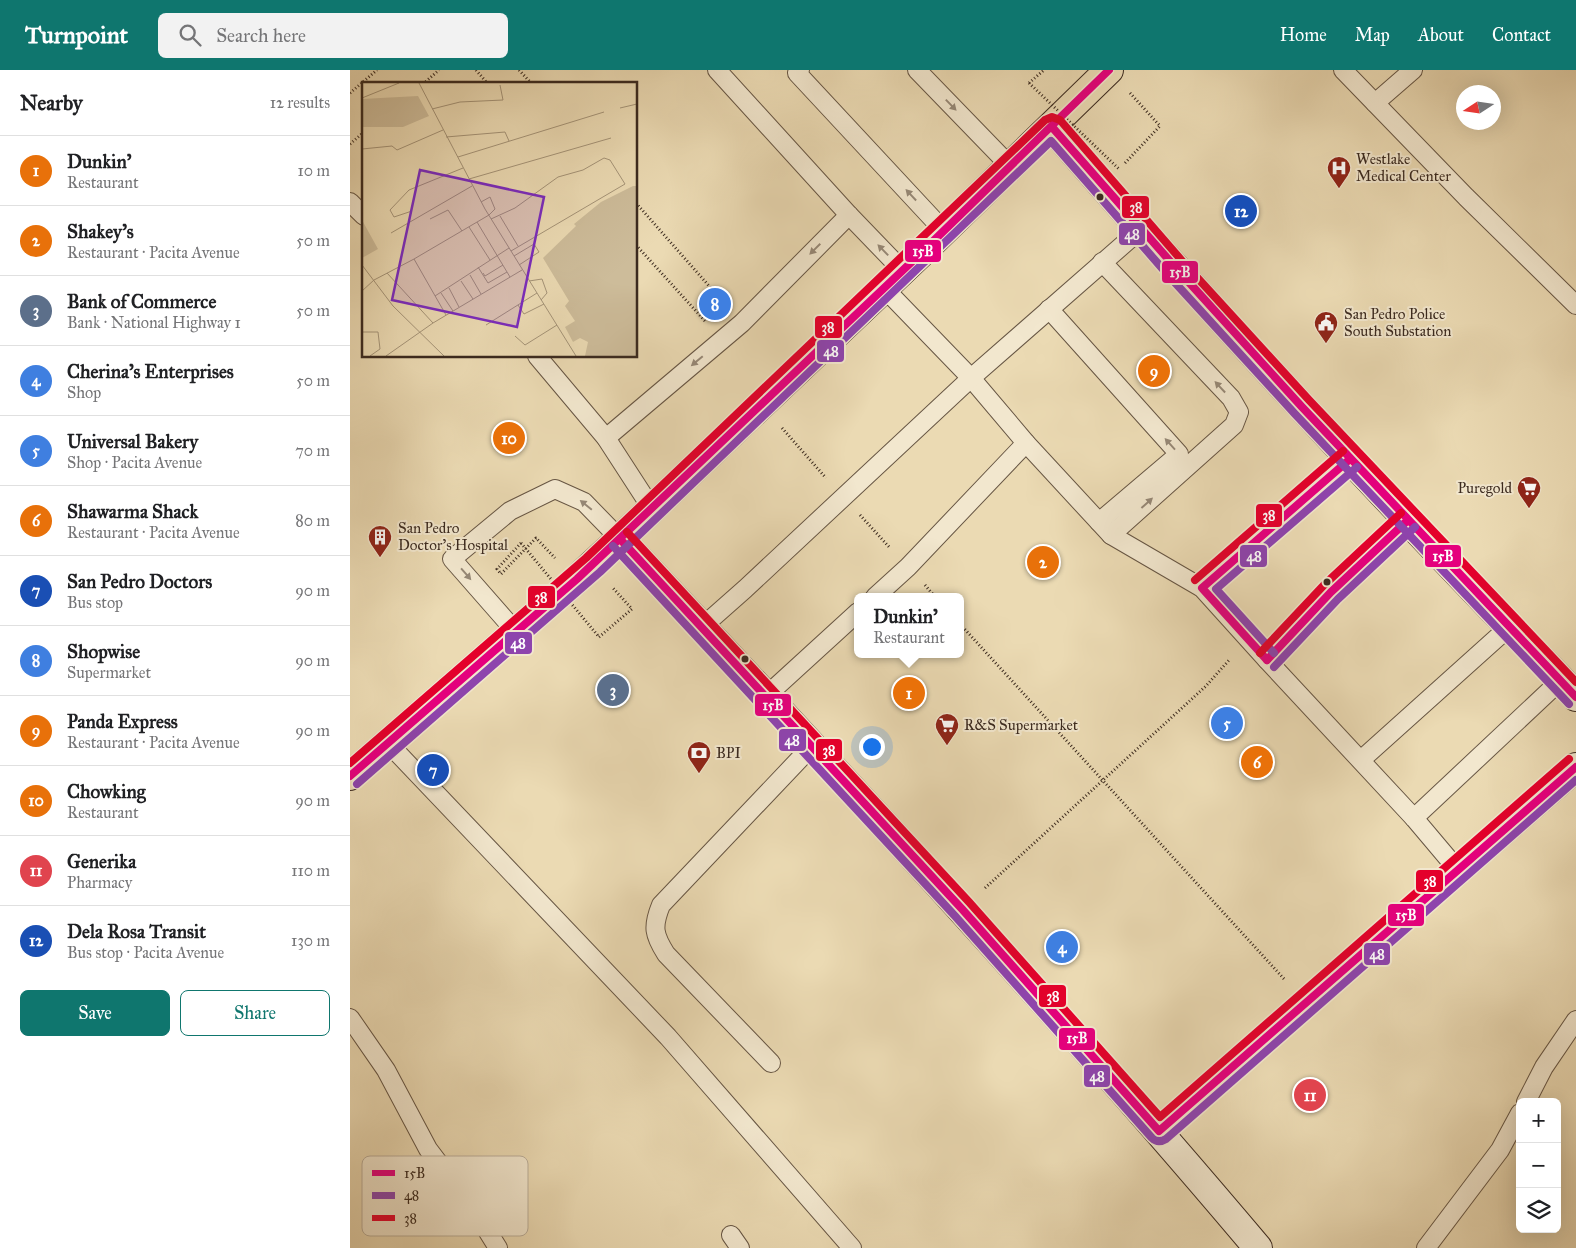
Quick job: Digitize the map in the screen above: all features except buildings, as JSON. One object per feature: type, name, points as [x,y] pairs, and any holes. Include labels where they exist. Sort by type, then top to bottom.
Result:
[{"type":"highway","points":[[350,776],[593,565],[944,231],[1109,70]]},
{"type":"main road","points":[[1052,127],[1140,230],[1350,460],[1568,689]]},
{"type":"main road","points":[[620,539],[962,909],[1159,1132],[1258,1248]]},
{"type":"main road","points":[[1159,1132],[1576,766]]},
{"type":"lane","points":[[717,70],[849,215],[893,279],[971,378],[1026,443],[1111,535],[1202,588],[1414,818],[1457,869]]},
{"type":"lane","points":[[800,70],[797,73],[944,231]]},
{"type":"lane","points":[[917,70],[1010,166]]},
{"type":"lane","points":[[1343,70],[1466,197],[1576,305]]},
{"type":"lane","points":[[1375,104],[1413,70]]},
{"type":"lane","points":[[606,438],[742,323],[849,215]]},
{"type":"lane","points":[[702,627],[971,378],[1140,230]]},
{"type":"lane","points":[[1102,262],[1231,398],[1239,412],[1234,425],[1111,535]]},
{"type":"lane","points":[[1049,308],[1179,454],[1099,522]]},
{"type":"lane","points":[[539,358],[606,438],[652,509]]},
{"type":"lane","points":[[879,593],[908,567],[1026,443]]},
{"type":"lane","points":[[1202,588],[1350,460]]},
{"type":"lane","points":[[516,632],[452,559],[510,511],[555,489],[584,502],[620,539]]},
{"type":"lane","points":[[1267,660],[1331,592],[1408,520]]},
{"type":"lane","points":[[766,696],[854,616]]},
{"type":"lane","points":[[1361,760],[1510,627]]},
{"type":"lane","points":[[1414,818],[1568,689]]},
{"type":"lane","points":[[388,744],[668,1037],[852,1248]]},
{"type":"lane","points":[[771,1063],[666,954],[657,940],[656,916],[661,905],[812,746]]},
{"type":"lane","points":[[350,1018],[386,1070],[433,1156]]},
{"type":"lane","points":[[1528,1098],[1544,1067],[1576,1020]]},
{"type":"lane","points":[[1426,1248],[1500,1150],[1516,1120]]},
{"type":"lane","points":[[491,1236],[498,1248]]},
{"type":"path","points":[[363,82],[377,70]]},
{"type":"path","points":[[425,82],[439,70]]},
{"type":"path","points":[[476,70],[486,82]]},
{"type":"path","points":[[520,70],[530,82]]},
{"type":"path","points":[[1044,70],[1029,83],[1119,168],[1160,126],[1109,70]]},
{"type":"path","points":[[350,93],[362,83]]},
{"type":"path","points":[[350,144],[362,134]]},
{"type":"path","points":[[638,205],[742,323]]},
{"type":"path","points":[[638,247],[723,340]]},
{"type":"path","points":[[536,538],[501,574],[497,569],[521,543],[599,638],[632,609],[593,565]]},
{"type":"path","points":[[964,628],[1306,1003]]},
{"type":"path","points":[[962,909],[1206,686],[1248,639]]},
{"type":"transit line","name":"15B","points":[[350,776],[577,579],[921,253],[1109,70]]},
{"type":"transit line","name":"38","points":[[350,763],[586,558],[1045,120],[1052,117],[1060,120],[1183,262],[1309,400],[1576,682]]},
{"type":"transit line","name":"15B","points":[[1052,127],[1302,407],[1576,697]]},
{"type":"transit line","name":"48","points":[[357,784],[600,572],[1051,141],[1168,275],[1295,414],[1569,704]]},
{"type":"transit line","name":"38","points":[[1195,580],[1343,451]]},
{"type":"transit line","name":"15B","points":[[1267,660],[1202,588],[1350,459]]},
{"type":"transit line","name":"48","points":[[1274,653],[1216,589],[1357,467]]},
{"type":"transit line","name":"38","points":[[1260,653],[1324,585],[1401,513]]},
{"type":"transit line","name":"15B","points":[[1267,660],[1331,592],[1408,520]]},
{"type":"transit line","name":"48","points":[[1274,667],[1338,599],[1415,527]]},
{"type":"transit line","name":"38","points":[[627,532],[969,902],[1160,1117],[1569,759]]},
{"type":"transit line","name":"15B","points":[[620,539],[962,909],[1159,1131],[1576,767]]},
{"type":"transit line","name":"48","points":[[613,546],[955,916],[1152,1138],[1157,1141],[1166,1139],[1576,780]]},
{"type":"place","name":"Westlake Medical Center","points":[[1339,189]]},
{"type":"place","name":"Dela Rosa Transit","points":[[1241,211]]},
{"type":"place","name":"Shopwise","points":[[715,304]]},
{"type":"place","name":"San Pedro Police South Substation","points":[[1326,344]]},
{"type":"place","name":"Panda Express","points":[[1154,371]]},
{"type":"place","name":"Chowking","points":[[509,438]]},
{"type":"place","name":"Puregold","points":[[1529,509]]},
{"type":"place","name":"San Pedro Doctor's Hospital","points":[[380,558]]},
{"type":"place","name":"Shakey's","points":[[1043,562]]},
{"type":"place","name":"Bank of Commerce","points":[[613,690]]},
{"type":"place","name":"Dunkin'","points":[[909,693]]},
{"type":"place","name":"Universal Bakery","points":[[1227,723]]},
{"type":"place","name":"R&S Supermarket","points":[[947,746]]},
{"type":"place","name":"Shawarma Shack","points":[[1257,762]]},
{"type":"place","name":"San Pedro Doctors","points":[[433,770]]},
{"type":"place","name":"BPI","points":[[699,774]]},
{"type":"place","name":"Cherina's Enterprises","points":[[1062,947]]},
{"type":"place","name":"Generika","points":[[1310,1095]]}]
